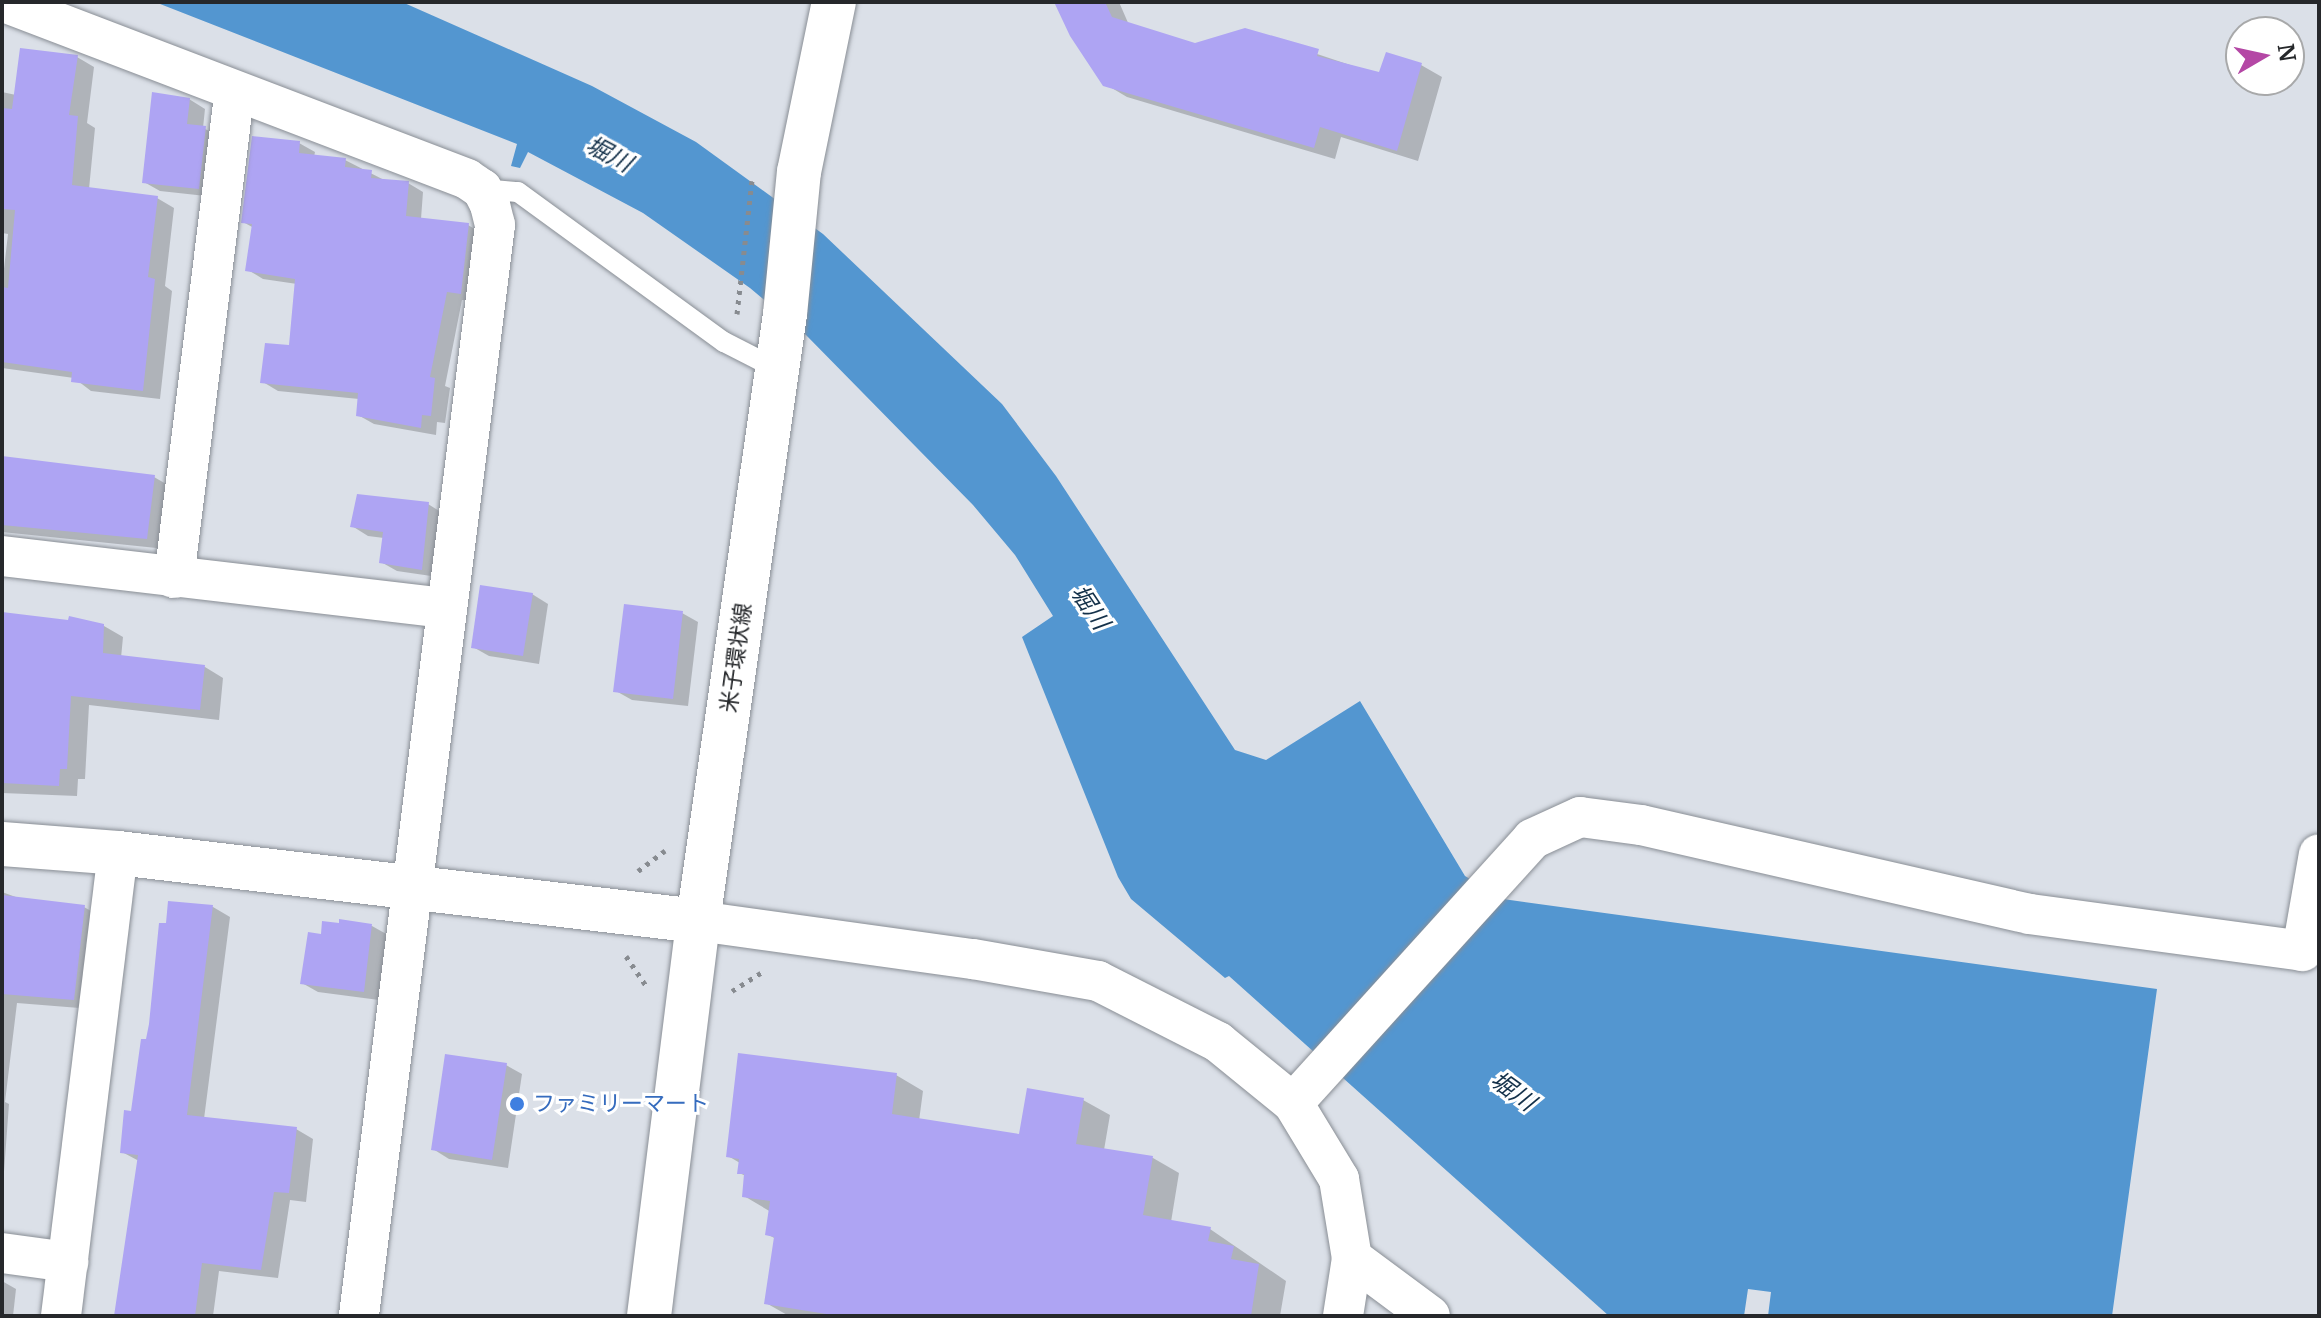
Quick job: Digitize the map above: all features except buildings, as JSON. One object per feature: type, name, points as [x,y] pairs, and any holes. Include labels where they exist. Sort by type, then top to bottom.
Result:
[{"type":"main road","name":"米子環状線","points":[[649,1316],[698,921],[760,361],[785,314],[799,172],[834,2]]},
{"type":"main road","points":[[2,844],[118,853],[698,921]]},
{"type":"street","points":[[4,2],[234,93],[467,179],[482,189],[490,205],[495,225],[359,1316]]},
{"type":"street","points":[[174,578],[234,93]]},
{"type":"street","points":[[2,556],[445,608]]},
{"type":"street","points":[[1306,1089],[1532,839],[1580,817],[1641,825],[2030,914],[2302,951],[2319,854]]},
{"type":"street","points":[[61,1316],[118,853]]},
{"type":"street","points":[[698,921],[973,959],[1098,981],[1306,1089],[1339,1179],[1352,1258],[1343,1316]]},
{"type":"street","points":[[2,1253],[68,1262]]},
{"type":"street","points":[[1352,1258],[1430,1316]]},
{"type":"lane","points":[[482,189],[518,192],[760,361]]},
{"type":"path","points":[[754,165],[735,303],[760,361]]},
{"type":"path","points":[[627,878],[658,858],[671,844]]},
{"type":"path","points":[[618,948],[635,966],[651,1000]]},
{"type":"water","name":"堀川","points":[[155,2],[402,2],[592,86],[696,142],[823,234],[1002,404],[1056,476],[1235,750],[1266,760],[1360,701],[1465,876],[1503,899],[2157,989],[2112,1316],[1768,1316],[1771,1292],[1748,1289],[1744,1316],[1609,1316],[1229,976],[1225,978],[1131,899],[1118,877],[1022,637],[1053,616],[1015,555],[973,505],[806,335],[750,288],[643,213],[528,152],[520,168],[511,166],[517,144]]},
{"type":"place","name":"ファミリーマート","points":[[517,1104]]}]
